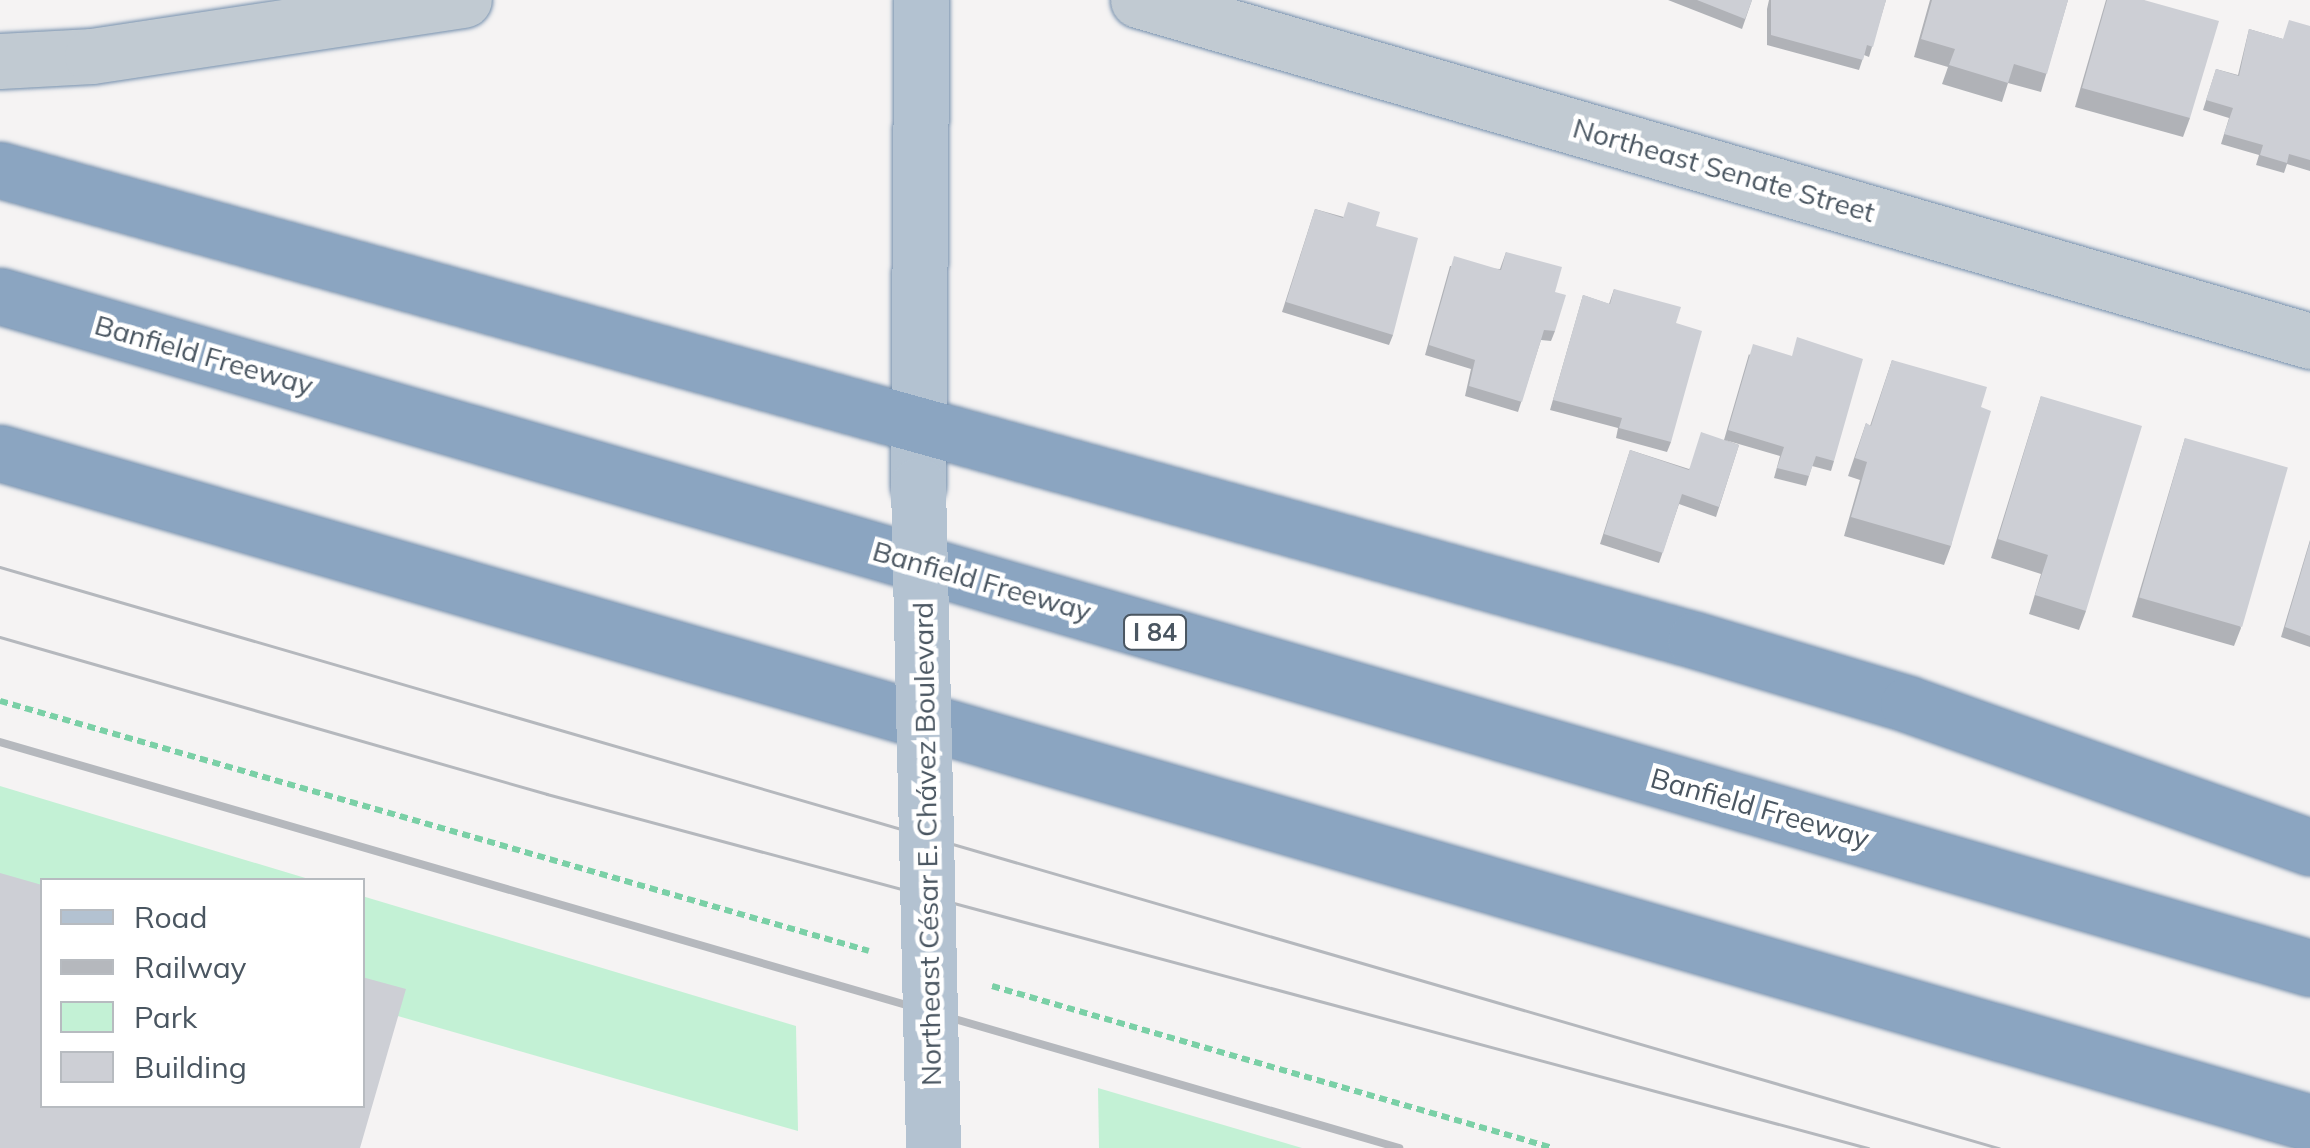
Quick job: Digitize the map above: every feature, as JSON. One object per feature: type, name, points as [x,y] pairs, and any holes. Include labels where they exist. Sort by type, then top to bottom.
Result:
[{"type":"highway","points":[[0,170],[920,420],[1908,704],[2310,847]]},
{"type":"highway","name":"Banfield Freeway","points":[[0,296],[2310,968]]},
{"type":"highway","points":[[0,453],[2310,1123]]},
{"type":"main road","name":"Northeast César E. Chávez Boulevard","points":[[922,0],[918,486],[934,1148]]},
{"type":"street","points":[[0,61],[92,56],[464,0]]},
{"type":"street","name":"Northeast Senate Street","points":[[1138,0],[2310,341]]},
{"type":"path","points":[[0,701],[872,952]]},
{"type":"path","points":[[986,985],[1553,1148]]},
{"type":"green space","points":[[0,786],[305,878],[40,878],[40,912],[0,901]]},
{"type":"green space","points":[[365,897],[796,1026],[798,1131],[365,1007]]},
{"type":"green space","points":[[1098,1088],[1302,1148],[1099,1148]]},
{"type":"building","points":[[1697,0],[1752,0],[1745,19]]},
{"type":"building","points":[[1771,0],[1886,0],[1873,47],[1867,45],[1863,60],[1771,35]]},
{"type":"building","points":[[1932,0],[2068,0],[2047,74],[2014,64],[2008,83],[1949,65],[1955,49],[1921,39]]},
{"type":"building","points":[[2107,0],[2144,0],[2219,21],[2190,118],[2082,88]]},
{"type":"building","points":[[2289,20],[2310,26],[2310,160],[2289,154],[2287,163],[2260,155],[2263,145],[2224,134],[2233,108],[2206,100],[2216,69],[2239,76],[2249,29],[2283,39]]},
{"type":"building","points":[[1348,202],[1380,212],[1376,226],[1418,238],[1393,335],[1286,302],[1315,209],[1343,218]]},
{"type":"building","points":[[1506,252],[1562,267],[1555,292],[1566,295],[1555,331],[1544,330],[1522,402],[1469,386],[1475,360],[1429,345],[1454,256],[1501,270]]},
{"type":"building","points":[[1614,289],[1681,307],[1676,323],[1702,331],[1671,442],[1619,428],[1622,418],[1553,400],[1583,295],[1610,304]]},
{"type":"building","points":[[1797,337],[1863,359],[1834,461],[1816,456],[1809,476],[1777,468],[1784,447],[1728,430],[1753,344],[1792,356]]},
{"type":"building","points":[[1892,360],[1987,387],[1981,407],[1991,411],[1951,546],[1851,517],[1867,462],[1855,458],[1866,423],[1871,426]]},
{"type":"building","points":[[2041,396],[2142,426],[2086,611],[2035,595],[2048,555],[1998,539]]},
{"type":"building","points":[[1701,432],[1739,445],[1719,507],[1682,494],[1663,553],[1604,534],[1630,450],[1689,470]]},
{"type":"building","points":[[2185,438],[2288,467],[2242,627],[2139,598]]},
{"type":"building","points":[[2310,542],[2310,636],[2285,627]]},
{"type":"building","points":[[0,873],[40,884],[40,1108],[365,1108],[365,978],[406,989],[360,1148],[0,1148]]},
{"type":"tram line","points":[[0,567],[1999,1148]]},
{"type":"tram line","points":[[0,637],[547,794],[1868,1148]]},
{"type":"railway","points":[[0,742],[1399,1148]]}]
